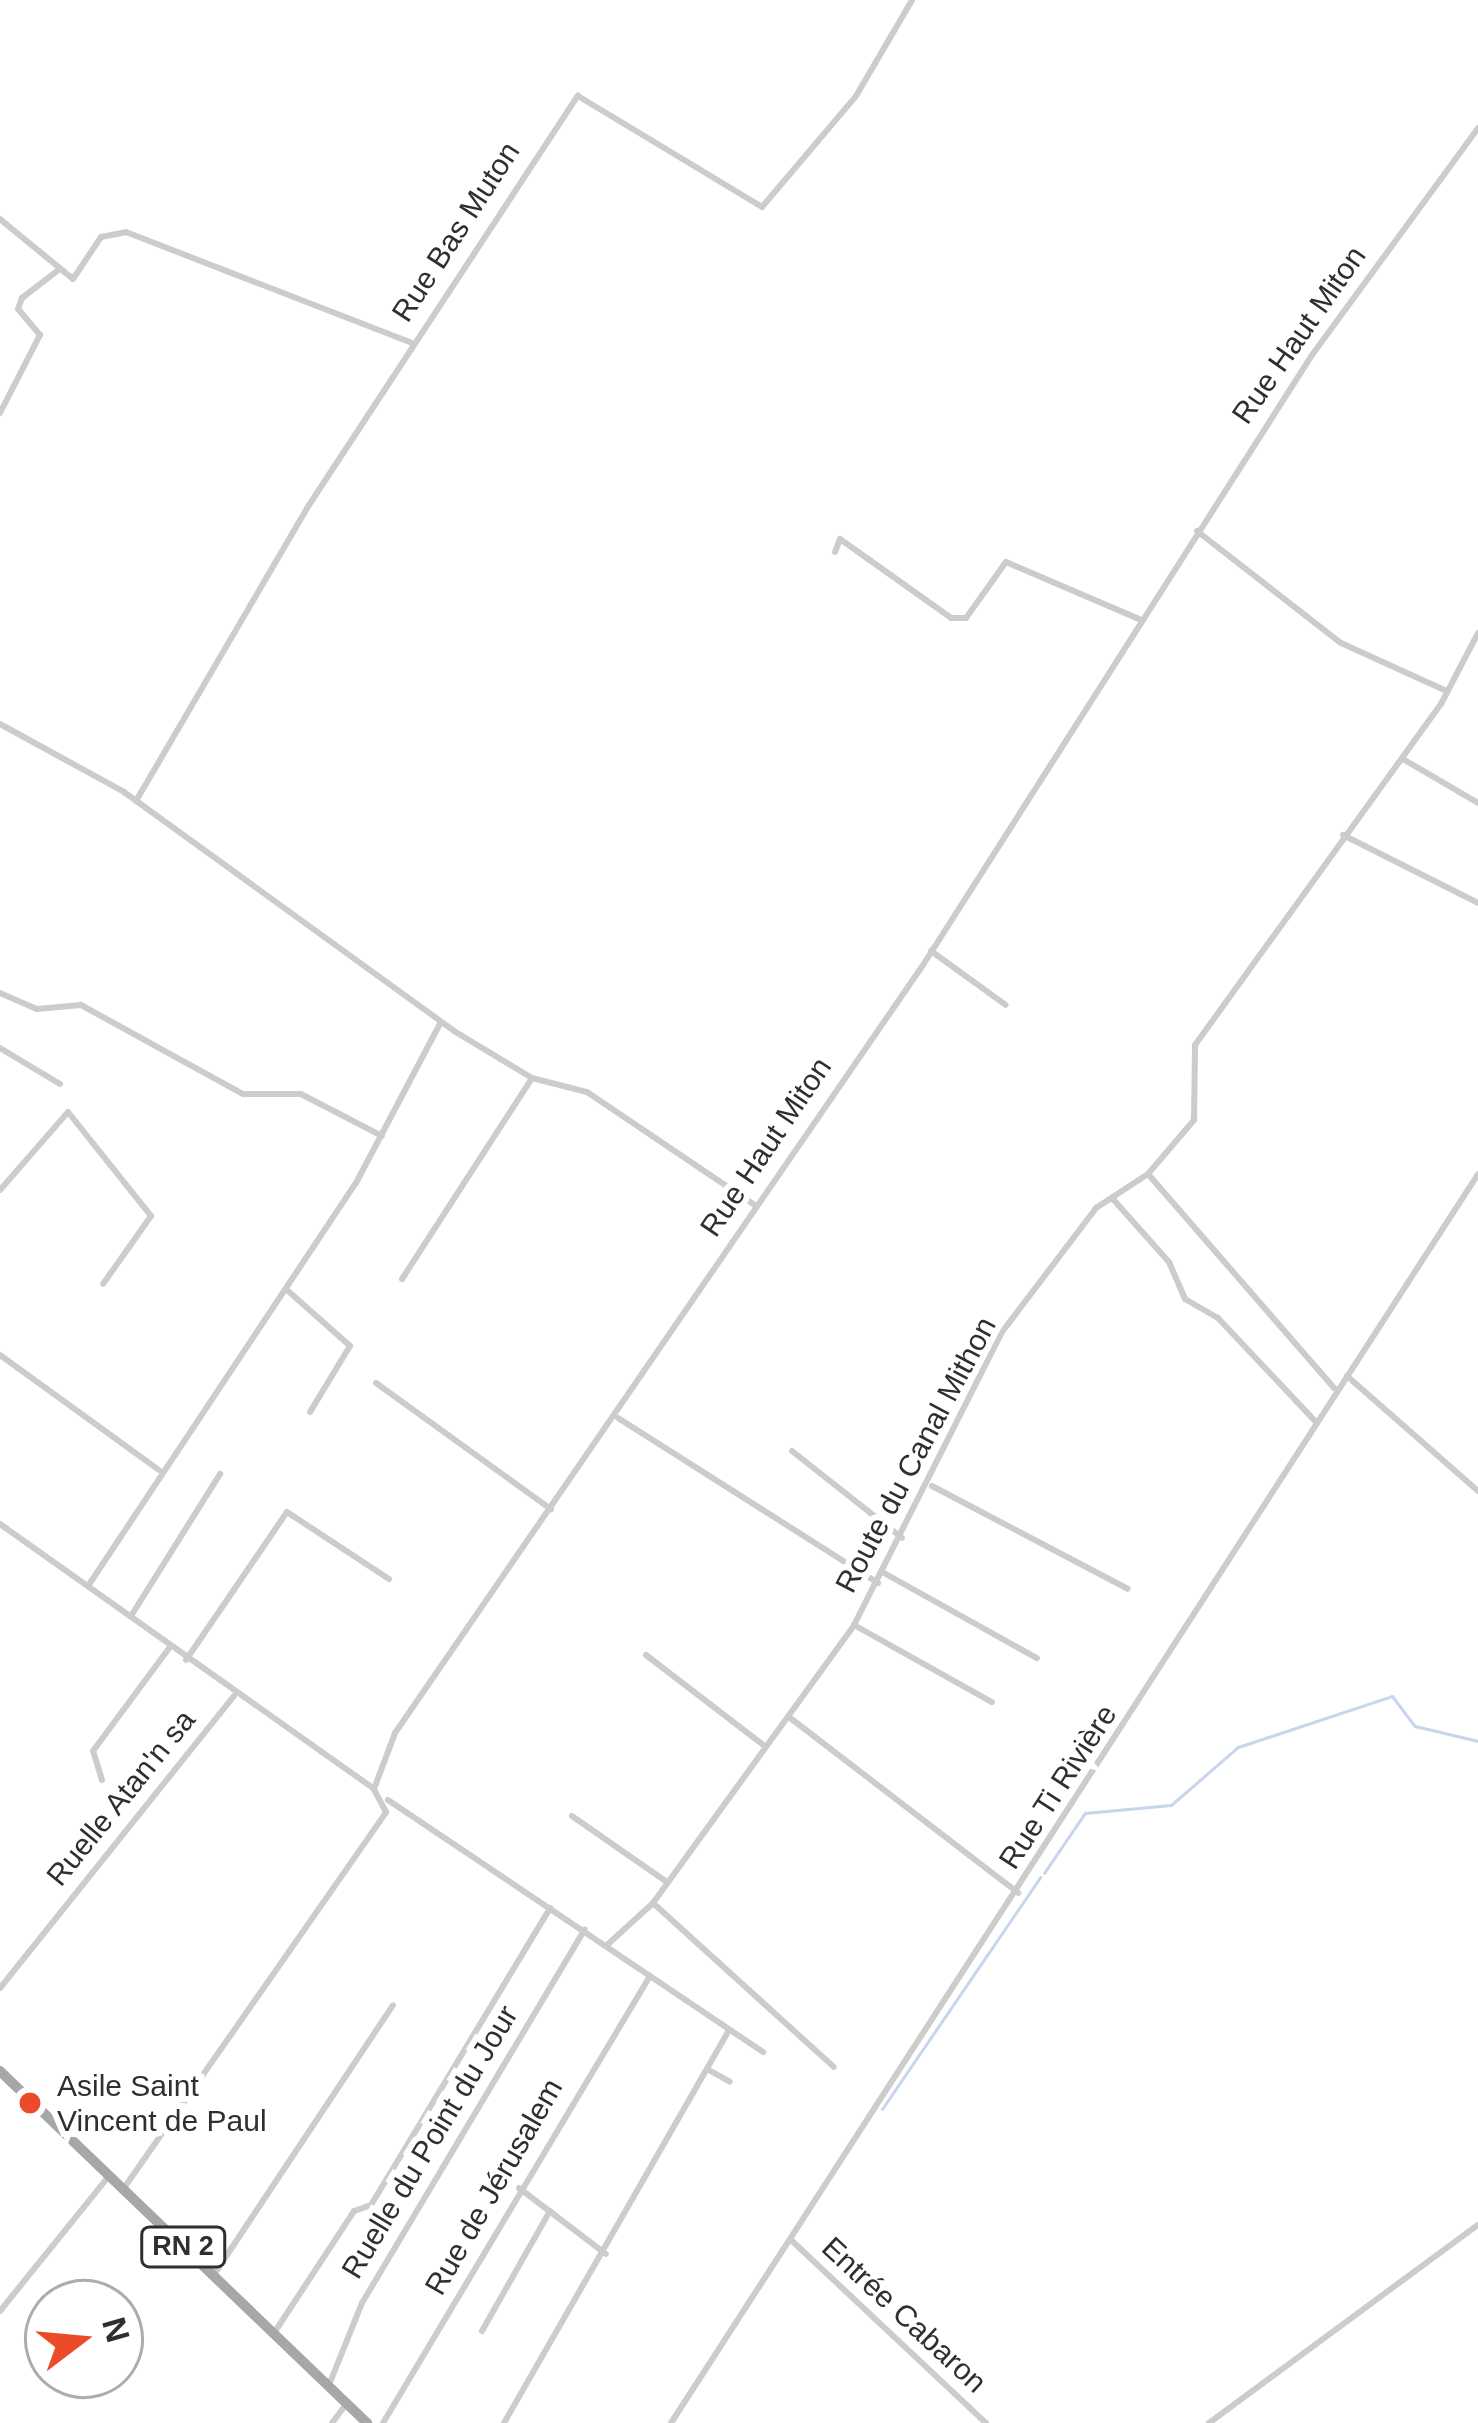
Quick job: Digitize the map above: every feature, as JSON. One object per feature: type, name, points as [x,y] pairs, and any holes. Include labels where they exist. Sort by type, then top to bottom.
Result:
[{"type":"main road","name":"RN 2","points":[[0,2071],[367,2423]]},
{"type":"street","name":"Rue Bas Muton","points":[[136,801],[412,343],[578,96],[762,207],[856,96],[912,0]]},
{"type":"street","name":"Rue Haut Miton","points":[[374,1789],[395,1733],[618,1418],[756,1205],[931,951],[1197,531],[1478,128]]},
{"type":"street","points":[[0,219],[57,271],[82,278],[101,237],[127,232],[412,343]]},
{"type":"street","points":[[0,412],[40,335],[18,310],[22,298],[57,271]]},
{"type":"street","points":[[1197,531],[1341,643],[1447,691]]},
{"type":"street","points":[[835,552],[840,539],[951,618],[966,618],[1006,562],[1139,620]]},
{"type":"street","name":"Route du Canal Mithon","points":[[607,1945],[653,1903],[854,1625],[932,1486],[1002,1332],[1112,1198],[1148,1174],[1198,1113],[1195,1045],[1402,759],[1478,633]]},
{"type":"street","points":[[0,724],[136,801],[441,1022],[532,1078],[587,1092],[756,1205]]},
{"type":"street","points":[[1402,759],[1478,803]]},
{"type":"street","points":[[1345,837],[1478,903]]},
{"type":"street","points":[[931,951],[1006,1005]]},
{"type":"street","points":[[0,993],[37,1009],[80,1005],[243,1094],[302,1094],[383,1137]]},
{"type":"street","points":[[88,1586],[159,1470],[286,1290],[383,1137],[441,1022]]},
{"type":"street","points":[[0,1048],[61,1084]]},
{"type":"street","points":[[402,1279],[532,1078]]},
{"type":"street","points":[[0,1190],[68,1112],[151,1216],[103,1284]]},
{"type":"street","points":[[1148,1174],[1335,1389]]},
{"type":"street","name":"Rue Ti Rivière","points":[[671,2423],[1018,1893],[1335,1389],[1478,1174]]},
{"type":"street","points":[[1112,1198],[1169,1262],[1186,1299],[1218,1318],[1316,1422]]},
{"type":"street","points":[[286,1290],[350,1346],[310,1412]]},
{"type":"street","points":[[0,1355],[159,1470]]},
{"type":"street","points":[[1347,1376],[1478,1491]]},
{"type":"street","points":[[376,1383],[551,1508]]},
{"type":"street","points":[[618,1418],[878,1583]]},
{"type":"street","points":[[792,1451],[902,1538]]},
{"type":"street","points":[[131,1616],[220,1474]]},
{"type":"street","points":[[932,1486],[1128,1589]]},
{"type":"street","points":[[186,1660],[287,1511],[389,1579]]},
{"type":"street","points":[[0,1524],[235,1695],[763,2052]]},
{"type":"street","points":[[884,1573],[1037,1658]]},
{"type":"street","points":[[854,1625],[992,1702]]},
{"type":"street","points":[[102,1780],[93,1751],[170,1648]]},
{"type":"street","points":[[646,1655],[766,1747]]},
{"type":"street","name":"Ruelle Atan'n sa","points":[[0,1988],[235,1695]]},
{"type":"street","points":[[789,1717],[1018,1893]]},
{"type":"street","points":[[123,2189],[388,1800]]},
{"type":"street","points":[[572,1816],[668,1882]]},
{"type":"street","points":[[653,1903],[834,2068]]},
{"type":"street","points":[[274,2333],[354,2212],[371,2205],[550,1908]]},
{"type":"street","name":"Ruelle du Point du Jour","points":[[329,2387],[362,2303],[585,1929]]},
{"type":"street","name":"Rue de Jérusalem","points":[[383,2423],[519,2188],[650,1976]]},
{"type":"street","points":[[213,2276],[393,2005]]},
{"type":"street","points":[[504,2423],[606,2254],[729,2030]]},
{"type":"street","points":[[706,2069],[730,2082]]},
{"type":"street","points":[[0,2312],[109,2176]]},
{"type":"street","points":[[519,2188],[606,2254]]},
{"type":"street","points":[[482,2331],[550,2211]]},
{"type":"street","points":[[1209,2423],[1478,2225]]},
{"type":"street","name":"Entrée Cabaron","points":[[790,2239],[986,2423]]},
{"type":"street","points":[[332,2423],[347,2404]]},
{"type":"waterway","points":[[1044,1873],[1085,1813],[1171,1805],[1238,1747],[1392,1696],[1415,1726],[1478,1741]]},
{"type":"waterway","points":[[882,2109],[1040,1877]]},
{"type":"place","name":"Asile Saint Vincent de Paul","points":[[30,2103]]}]
